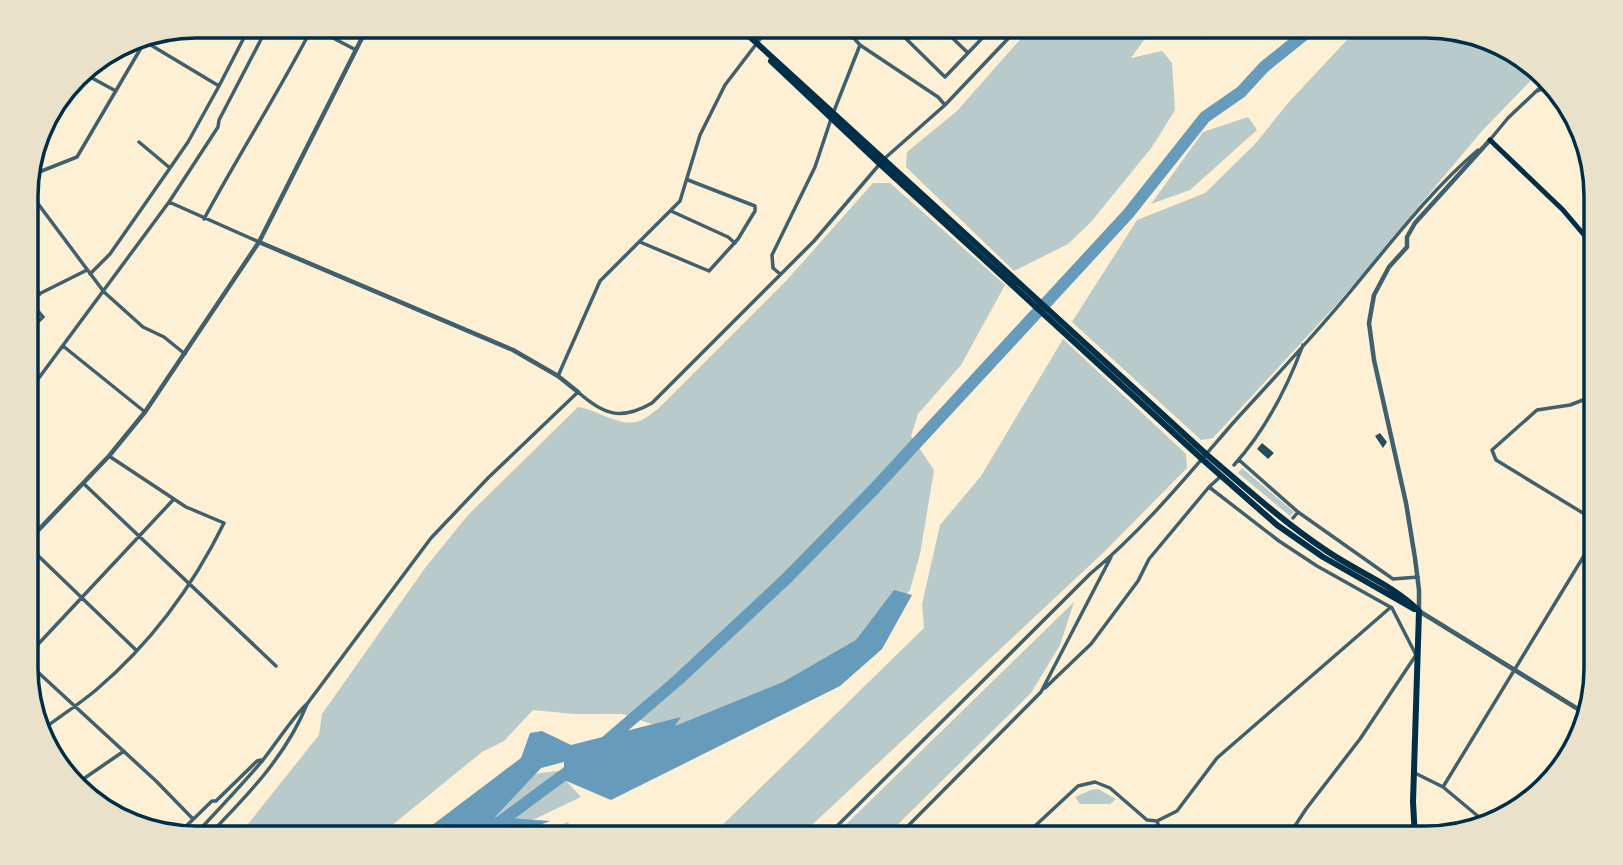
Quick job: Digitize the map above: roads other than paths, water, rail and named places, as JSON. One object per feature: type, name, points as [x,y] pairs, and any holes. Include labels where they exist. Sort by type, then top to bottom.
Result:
[{"type":"highway","points":[[746,39],[844,126]]},
{"type":"highway","points":[[751,39],[1277,524],[1323,557],[1406,598],[1419,611],[1414,826]]},
{"type":"main road","points":[[1490,140],[1584,233]]},
{"type":"street","points":[[854,38],[938,97],[945,105]]},
{"type":"street","points":[[905,38],[945,77],[981,38]]},
{"type":"street","points":[[953,38],[968,53]]},
{"type":"street","points":[[169,202],[513,350],[558,376],[595,407],[609,413],[638,411],[652,403],[814,241],[882,162],[945,105],[1008,38]]},
{"type":"street","points":[[40,294],[88,272],[110,254],[188,142],[243,39]]},
{"type":"street","points":[[39,379],[169,202],[218,127],[219,120],[261,39]]},
{"type":"street","points":[[204,219],[306,39]]},
{"type":"street","points":[[335,39],[356,50]]},
{"type":"street","points":[[38,532],[109,456],[145,412],[259,242],[362,39]]},
{"type":"street","points":[[558,376],[600,281],[680,201],[699,135],[725,85],[760,39]]},
{"type":"street","points":[[152,45],[219,86]]},
{"type":"street","points":[[780,275],[773,268],[772,255],[815,167],[860,45]]},
{"type":"street","points":[[41,171],[77,157],[140,49]]},
{"type":"street","points":[[92,78],[114,90]]},
{"type":"street","points":[[1540,87],[1530,94],[1415,223],[1407,237],[1406,247],[1389,267],[1374,295],[1369,323],[1374,360],[1406,503],[1418,577],[1419,611],[1579,709]]},
{"type":"street","points":[[1530,94],[1542,89]]},
{"type":"street","points":[[837,826],[1090,573],[1112,556],[1332,314],[1411,219],[1462,164],[1490,140]]},
{"type":"street","points":[[139,142],[170,168]]},
{"type":"street","points":[[639,241],[709,271],[735,243],[755,211],[755,206],[688,180]]},
{"type":"street","points":[[39,205],[104,292],[143,327],[164,337],[185,354]]},
{"type":"street","points":[[670,211],[728,237],[735,243]]},
{"type":"street","points":[[1234,466],[1268,418],[1293,372],[1304,344]]},
{"type":"street","points":[[63,346],[145,412]]},
{"type":"street","points":[[217,826],[278,757],[295,732],[307,705],[431,538],[479,487],[578,392]]},
{"type":"street","points":[[1584,399],[1563,407],[1537,410],[1492,450],[1496,460],[1584,514]]},
{"type":"street","points":[[49,725],[96,689],[175,606],[224,523],[186,508],[109,456]]},
{"type":"street","points":[[1239,460],[1298,512],[1393,579],[1418,577]]},
{"type":"street","points":[[908,826],[1091,644],[1138,581],[1149,559],[1209,487],[1226,472]]},
{"type":"street","points":[[83,483],[276,666]]},
{"type":"street","points":[[1209,487],[1279,541],[1317,566],[1391,607],[1416,655],[1360,739],[1295,826]]},
{"type":"street","points":[[38,644],[173,500]]},
{"type":"street","points":[[1293,518],[1298,512]]},
{"type":"street","points":[[1279,541],[1282,536]]},
{"type":"street","points":[[38,555],[136,650]]},
{"type":"street","points":[[1443,787],[1584,555]]},
{"type":"street","points":[[1041,692],[1112,556]]},
{"type":"street","points":[[1035,826],[1078,786],[1095,782],[1110,788],[1147,820],[1157,821],[1177,811],[1217,758],[1391,607]]},
{"type":"street","points":[[38,673],[193,819]]},
{"type":"street","points":[[203,826],[263,760],[303,706],[307,705]]},
{"type":"street","points":[[84,779],[124,751]]},
{"type":"street","points":[[186,826],[257,761],[263,760]]},
{"type":"street","points":[[1415,773],[1443,787],[1479,817]]},
{"type":"street","points":[[1157,821],[1158,826]]},
{"type":"water","points":[[894,590],[912,595],[882,649],[840,686],[611,800],[564,780],[564,762],[541,768],[495,817],[550,821],[538,826],[431,826],[521,758],[530,733],[542,731],[571,745],[681,717],[675,726],[783,682],[856,640]]},
{"type":"waterway","points":[[602,745],[679,679],[787,578],[875,488],[1128,214],[1205,117],[1241,92],[1264,67],[1300,38]]},
{"type":"waterway","points":[[495,826],[577,765]]}]
